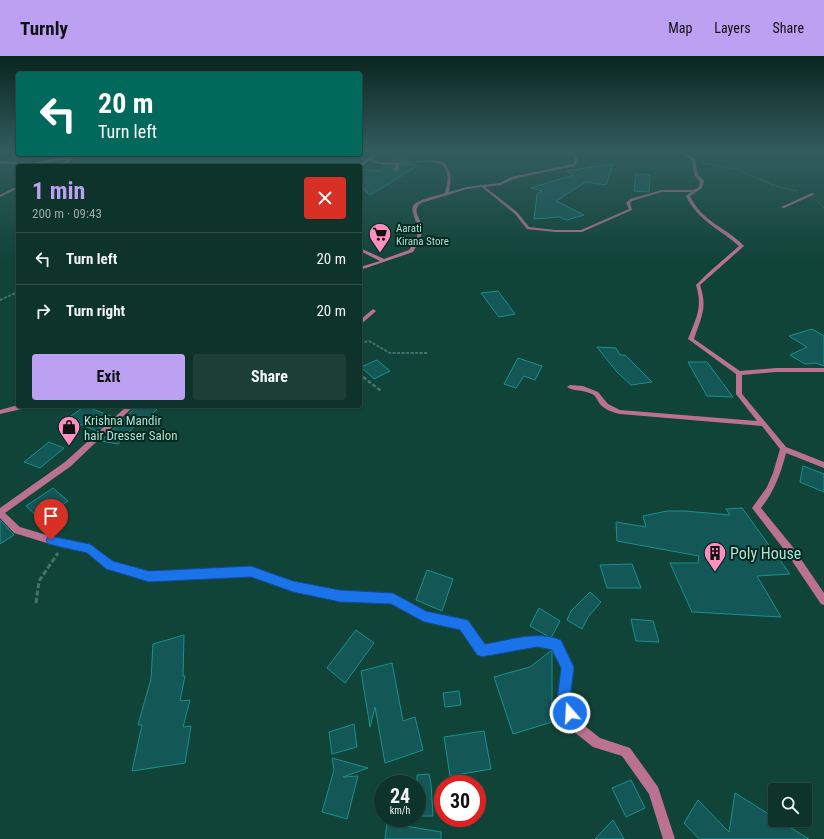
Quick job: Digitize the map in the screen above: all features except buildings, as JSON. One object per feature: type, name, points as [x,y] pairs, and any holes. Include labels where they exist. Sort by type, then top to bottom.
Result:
[{"type":"street","points":[[0,196],[16,188]]},
{"type":"street","points":[[447,193],[448,188]]},
{"type":"street","points":[[362,268],[411,251],[418,239],[420,230],[419,222],[414,210],[415,206],[447,193],[474,188]]},
{"type":"street","points":[[484,188],[516,213],[528,228],[567,232],[582,231],[631,209],[628,203],[631,200],[662,191],[697,191]]},
{"type":"street","points":[[700,188],[688,196],[690,203],[709,224],[733,237],[742,246],[711,271],[698,285],[703,298],[700,319],[691,339],[739,373],[776,370],[824,370]]},
{"type":"street","points":[[784,207],[813,194]]},
{"type":"street","points":[[362,250],[382,260]]},
{"type":"street","points":[[362,321],[373,311]]},
{"type":"street","points":[[739,373],[739,394],[784,449],[824,465]]},
{"type":"street","points":[[570,387],[583,388],[596,392],[603,405],[609,409],[620,412],[763,424]]},
{"type":"street","points":[[0,412],[16,408]]},
{"type":"street","points":[[129,408],[68,464],[0,512],[17,530],[63,544],[90,549],[110,566],[149,576],[251,571],[293,587],[340,596],[393,598],[424,616],[463,624],[482,651],[537,641],[556,644],[567,667],[564,700],[577,727],[597,743],[626,752],[654,791],[669,839]]},
{"type":"street","points":[[784,449],[776,475],[764,500],[756,508],[789,549],[824,601]]},
{"type":"path","points":[[781,188],[813,194],[824,208]]},
{"type":"path","points":[[0,300],[16,293]]},
{"type":"path","points":[[362,343],[369,341],[390,352],[428,353]]},
{"type":"path","points":[[362,376],[381,390]]},
{"type":"path","points":[[36,603],[39,581],[49,569],[63,544]]},
{"type":"place","name":"Aarati Kirana Store","points":[[380,254]]},
{"type":"place","name":"Krishna Mandir hair Dresser Salon","points":[[69,446]]},
{"type":"place","name":"Poly House","points":[[715,572]]},
{"type":"route","points":[[51,540],[90,549],[110,566],[149,576],[251,571],[293,587],[340,596],[393,598],[424,616],[463,624],[482,651],[537,641],[556,644],[567,667],[564,700],[570,713]]}]
